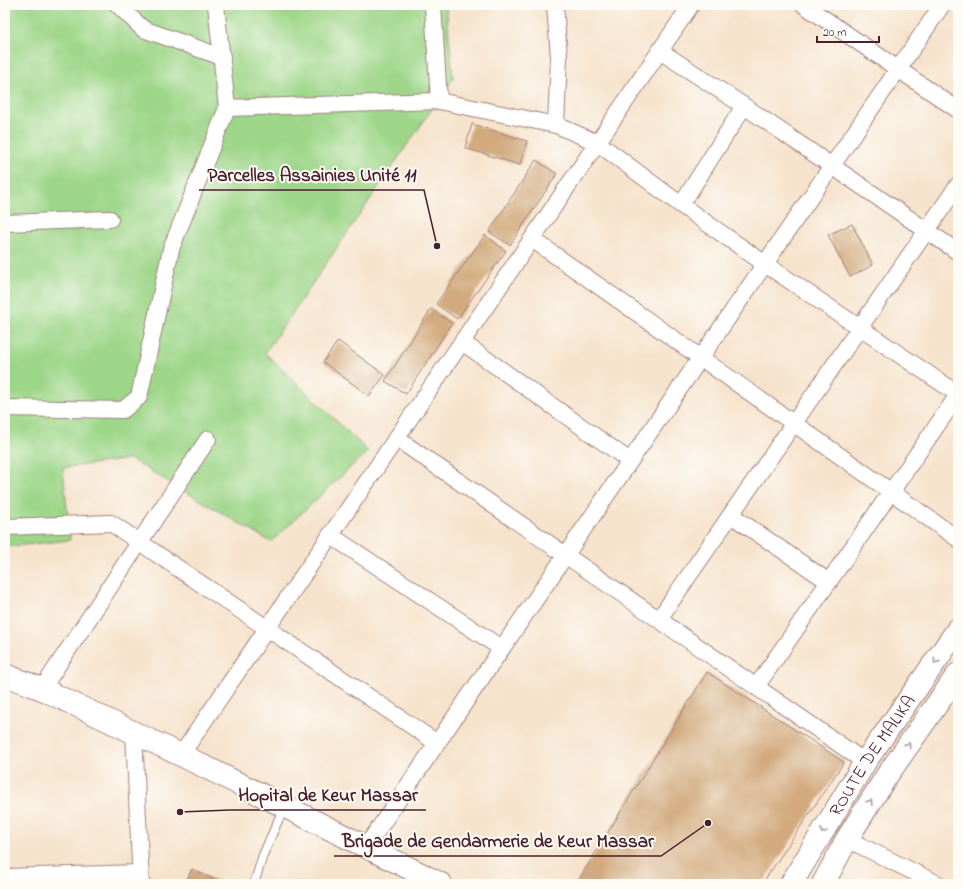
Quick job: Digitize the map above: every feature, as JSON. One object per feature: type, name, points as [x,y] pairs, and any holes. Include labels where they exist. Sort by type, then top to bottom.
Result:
[{"type":"main road","name":"ROUTE DE MALIKA","points":[[791,884],[865,762],[958,629]]},
{"type":"main road","name":"ROUTE DE MALIKA","points":[[823,884],[847,839],[886,777],[958,674]]},
{"type":"main road","points":[[5,675],[42,689],[134,732],[441,884]]},
{"type":"street","points":[[118,5],[143,29],[222,57]]},
{"type":"street","points":[[5,408],[123,410],[139,397],[170,249],[227,108],[216,5]]},
{"type":"street","points":[[433,5],[440,101]]},
{"type":"street","points":[[555,5],[559,57],[556,125]]},
{"type":"street","points":[[804,5],[899,68],[958,110]]},
{"type":"street","points":[[366,847],[942,5]]},
{"type":"street","points":[[181,755],[598,143],[660,51],[686,8]]},
{"type":"street","points":[[660,51],[744,106],[958,252]]},
{"type":"street","points":[[227,108],[440,101],[556,125],[598,143],[681,205],[765,264],[958,394],[756,687]]},
{"type":"street","points":[[681,205],[744,106]]},
{"type":"street","points":[[659,619],[958,185]]},
{"type":"street","points":[[5,223],[110,219]]},
{"type":"street","points":[[532,239],[958,539]]},
{"type":"street","points":[[462,342],[630,461]]},
{"type":"street","points":[[396,438],[865,762]]},
{"type":"street","points":[[42,689],[208,439]]},
{"type":"street","points":[[731,514],[828,582]]},
{"type":"street","points":[[5,527],[111,523],[437,743]]},
{"type":"street","points":[[330,535],[501,648]]},
{"type":"street","points":[[5,877],[140,879],[134,732]]},
{"type":"street","points":[[847,839],[938,884]]},
{"type":"lane","points":[[254,884],[263,855],[285,806]]},
{"type":"green space","points":[[5,5],[446,5],[453,78],[265,353],[368,451],[271,542],[130,459],[63,468],[70,540],[5,547]]},
{"type":"building","points":[[472,124],[527,141],[520,165],[465,148]]},
{"type":"building","points":[[536,160],[557,174],[510,245],[489,232]]},
{"type":"building","points":[[852,224],[873,265],[850,277],[828,235]]},
{"type":"building","points":[[485,235],[506,251],[457,319],[436,304]]},
{"type":"building","points":[[431,309],[452,323],[406,394],[385,381]]},
{"type":"building","points":[[338,341],[385,375],[369,396],[323,362]]},
{"type":"building","points":[[707,672],[844,762],[762,884],[576,884]]},
{"type":"building","points":[[192,869],[219,882],[218,884],[185,884]]},
{"type":"place","name":"Parcelles Assainies Unité 11","points":[[437,246]]},
{"type":"place","name":"Hopital de Keur Massar","points":[[180,812]]},
{"type":"place","name":"Brigade de Gendarmerie de Keur Massar","points":[[708,823]]}]
